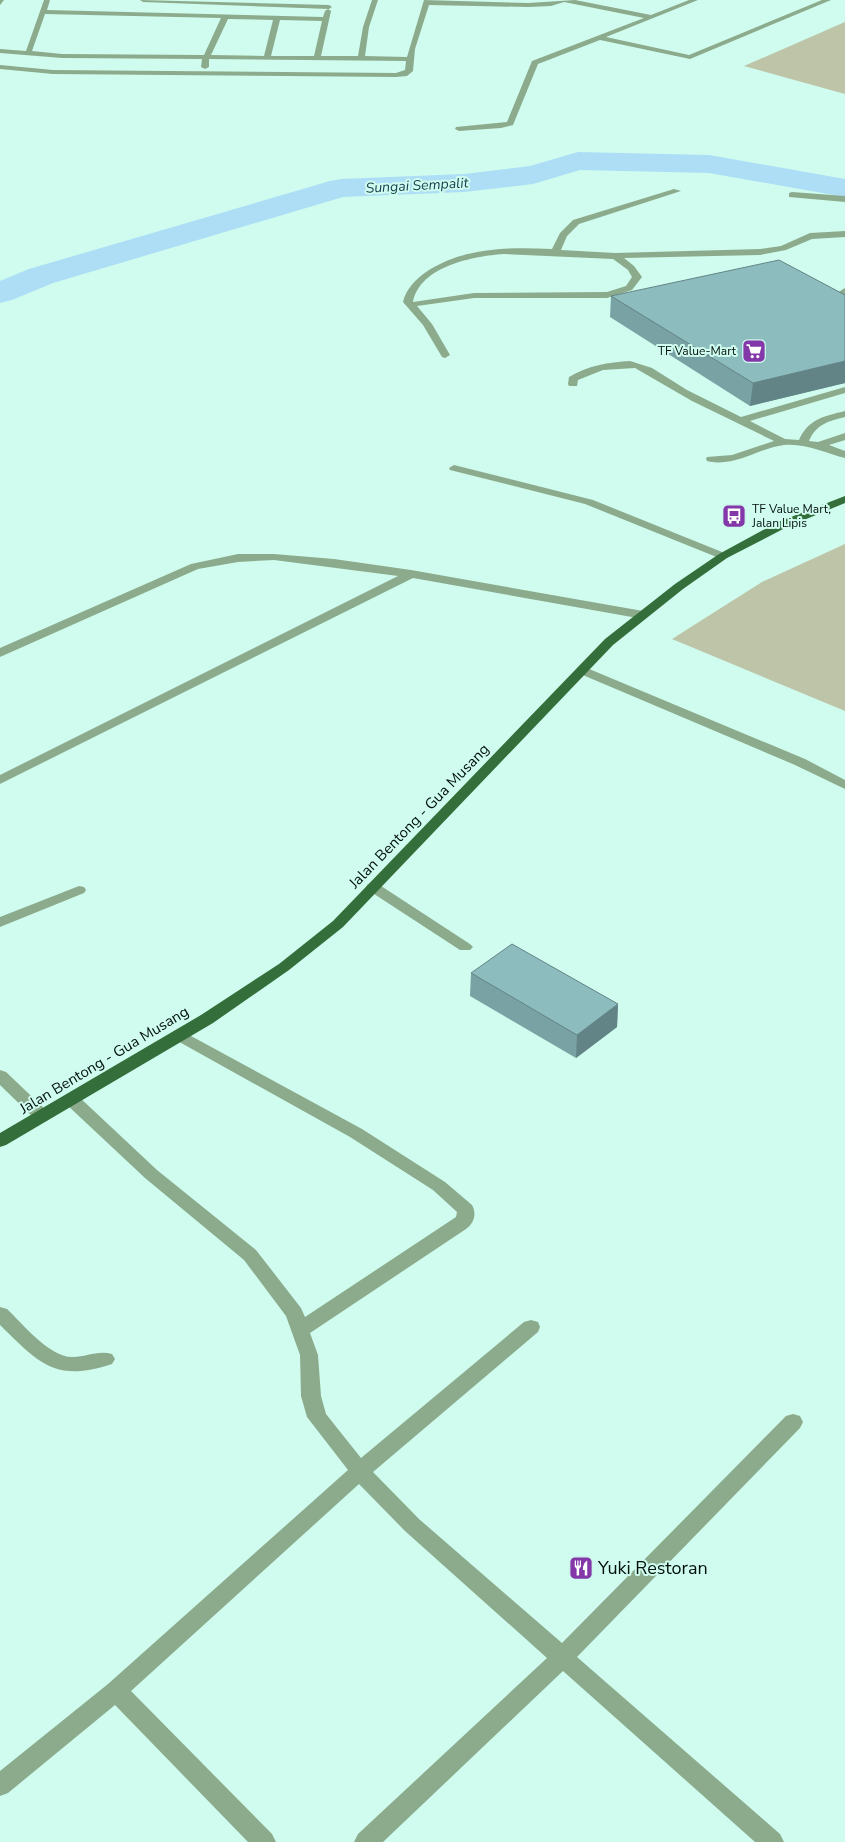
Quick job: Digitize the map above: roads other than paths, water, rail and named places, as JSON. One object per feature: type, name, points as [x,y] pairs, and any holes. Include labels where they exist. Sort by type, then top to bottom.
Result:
[{"type":"main road","name":"Jalan Bentong - Gua Musang","points":[[0,1141],[180,1035],[284,967],[338,924],[609,642],[643,614],[723,556],[781,526],[845,499]]},
{"type":"street","points":[[28,54],[47,0]]},
{"type":"street","points":[[142,0],[330,4],[317,58]]},
{"type":"street","points":[[361,59],[366,27],[375,0]]},
{"type":"street","points":[[0,67],[53,72],[401,75],[409,71],[411,49],[426,2],[528,5],[551,4],[563,0],[650,17]]},
{"type":"street","points":[[459,129],[501,126],[510,123],[535,63],[695,0]]},
{"type":"street","points":[[600,38],[690,57],[828,0]]},
{"type":"street","points":[[183,16],[193,1]]},
{"type":"street","points":[[42,12],[327,19]]},
{"type":"street","points":[[204,74],[206,58],[225,17]]},
{"type":"street","points":[[267,58],[277,19]]},
{"type":"street","points":[[0,51],[62,56],[410,59]]},
{"type":"street","points":[[53,72],[62,56]]},
{"type":"street","points":[[556,252],[563,235],[576,222],[678,192]]},
{"type":"street","points":[[792,196],[845,199]]},
{"type":"street","points":[[445,355],[427,324],[408,302],[414,286],[447,263],[486,253],[515,251],[615,256],[760,252],[783,248],[810,236],[845,234]]},
{"type":"street","points":[[410,305],[439,298],[460,296],[604,295],[627,290],[635,284],[637,277],[630,268],[615,256]]},
{"type":"street","points":[[845,292],[842,293],[842,300],[845,306]]},
{"type":"street","points":[[572,384],[573,379],[577,376],[619,364],[636,366],[683,392],[783,442]]},
{"type":"street","points":[[742,420],[845,390]]},
{"type":"street","points":[[803,443],[807,431],[813,425],[845,414]]},
{"type":"street","points":[[819,445],[845,436]]},
{"type":"street","points":[[712,459],[733,458],[783,442],[819,445],[845,455]]},
{"type":"street","points":[[454,468],[589,502],[723,556]]},
{"type":"street","points":[[0,653],[195,566],[238,558],[274,557],[334,562],[643,614]]},
{"type":"street","points":[[0,780],[412,574]]},
{"type":"street","points":[[582,670],[800,762],[845,784]]},
{"type":"street","points":[[374,887],[465,947]]},
{"type":"street","points":[[0,922],[79,890]]},
{"type":"street","points":[[180,1035],[356,1133],[439,1186],[466,1210],[465,1220],[460,1224],[300,1330]]},
{"type":"street","points":[[0,1076],[42,1116]]},
{"type":"street","points":[[72,1100],[151,1174],[250,1255],[294,1312],[309,1355],[311,1396],[317,1417],[360,1471],[412,1525],[772,1842]]},
{"type":"street","points":[[0,1314],[49,1358],[63,1364],[77,1365],[105,1359]]},
{"type":"street","points":[[0,1784],[116,1691],[360,1471],[531,1327]]},
{"type":"street","points":[[366,1842],[562,1658],[793,1422]]},
{"type":"street","points":[[116,1691],[264,1842]]},
{"type":"waterway","name":"Sungai Sempalit","points":[[0,293],[41,276],[341,188],[464,183],[533,175],[578,161],[709,164],[845,188]]},
{"type":"place","name":"TF Value-Mart","points":[[754,351]]},
{"type":"place","name":"TF Value Mart, Jalan Lipis","points":[[734,516]]},
{"type":"place","name":"Yuki Restoran","points":[[581,1568]]}]
